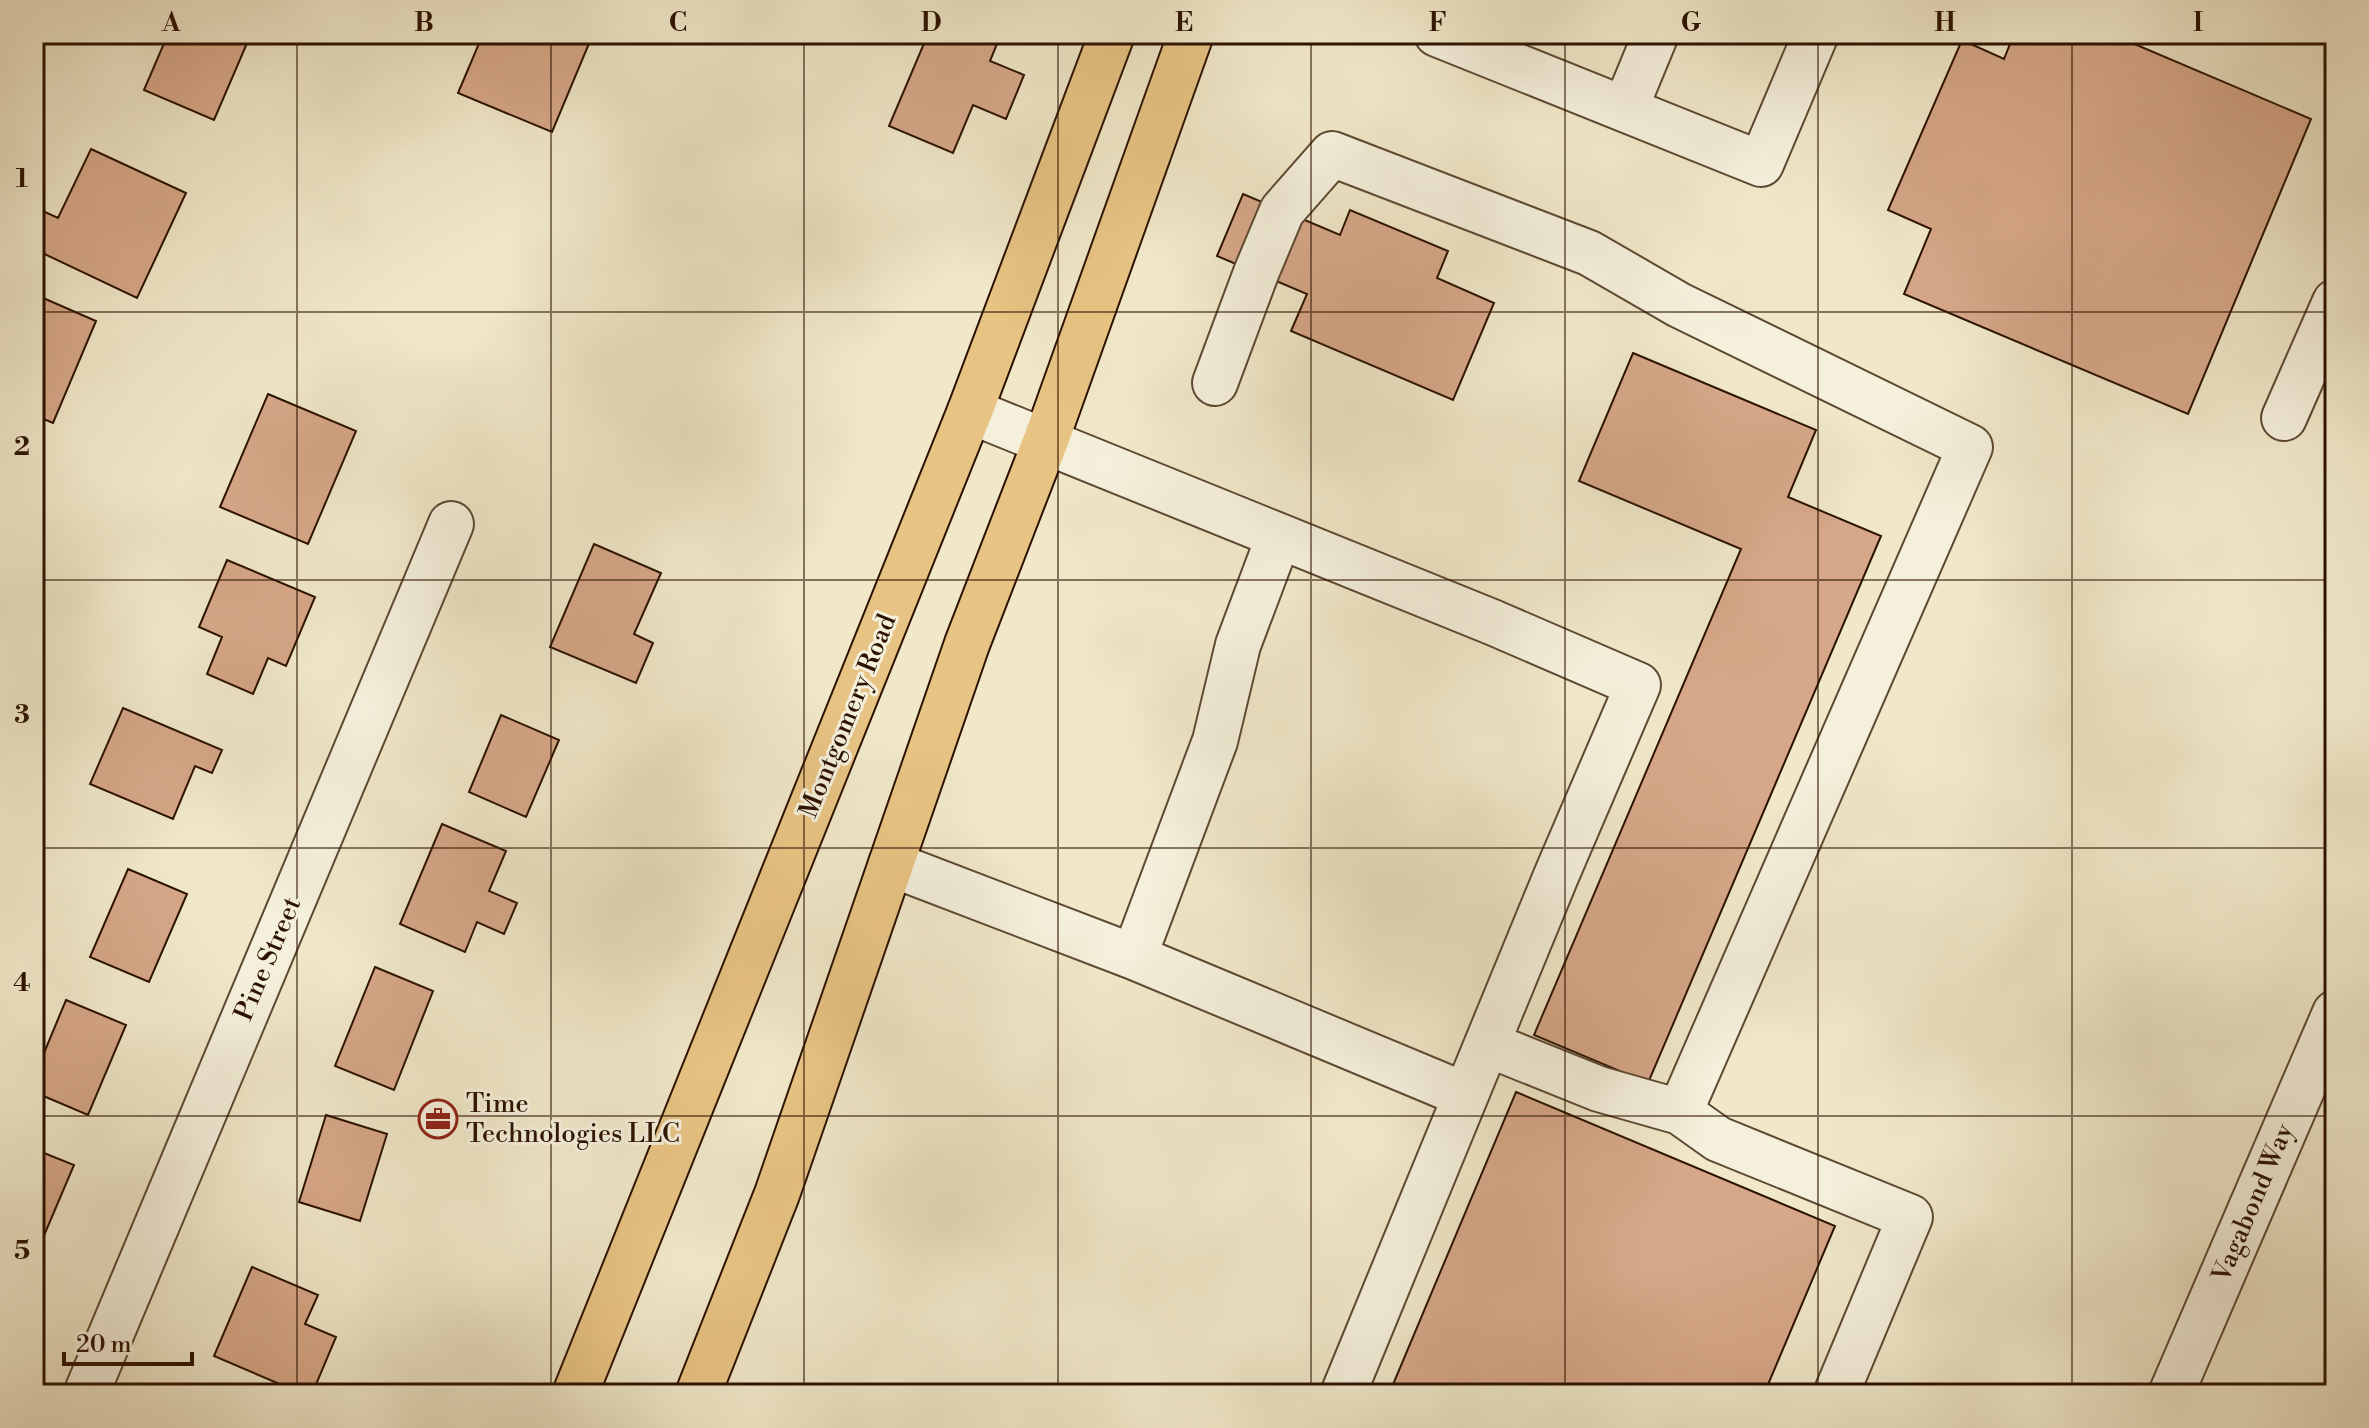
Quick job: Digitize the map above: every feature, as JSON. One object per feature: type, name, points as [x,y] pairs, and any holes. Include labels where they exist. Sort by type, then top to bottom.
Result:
[{"type":"main road","name":"Montgomery Road","points":[[575,1394],[970,411],[1112,34]]},
{"type":"main road","points":[[698,1394],[777,1194],[967,644],[1046,440],[1191,34]]},
{"type":"street","points":[[1437,34],[1761,164],[1816,34]]},
{"type":"street","points":[[1625,109],[1656,34]]},
{"type":"street","points":[[1215,383],[1282,211],[1332,154],[1589,253],[1679,305],[1970,447],[1680,1112]]},
{"type":"street","points":[[2284,418],[2335,302]]},
{"type":"street","points":[[970,411],[1492,622],[1638,685],[1343,1394]]},
{"type":"street","name":"Pine Street","points":[[86,1394],[451,524]]},
{"type":"street","points":[[1134,957],[1215,741],[1238,645],[1279,536]]},
{"type":"street","points":[[891,864],[1134,957],[1465,1095]]},
{"type":"street","name":"Vagabond Way","points":[[2171,1394],[2335,1013]]},
{"type":"street","points":[[1487,1044],[1599,1089],[1680,1112],[1718,1139],[1910,1217],[1836,1394]]},
{"type":"building","points":[[168,34],[251,34],[214,120],[144,90]]},
{"type":"building","points":[[483,34],[593,34],[552,132],[458,93]]},
{"type":"building","points":[[928,34],[1001,34],[990,61],[1024,75],[1006,119],[973,105],[953,153],[889,126]]},
{"type":"building","points":[[2014,34],[2111,34],[2311,119],[2188,414],[1904,294],[1931,229],[1888,210],[1962,40],[2004,59]]},
{"type":"building","points":[[91,149],[186,193],[137,298],[34,249],[34,207],[58,218]]},
{"type":"building","points":[[1243,194],[1340,235],[1350,210],[1448,251],[1437,278],[1494,303],[1453,400],[1291,331],[1307,294],[1217,256]]},
{"type":"building","points":[[34,294],[96,321],[53,423],[34,415]]},
{"type":"building","points":[[1633,353],[1816,430],[1788,497],[1881,536],[1648,1083],[1534,1035],[1741,549],[1579,481]]},
{"type":"building","points":[[268,394],[356,431],[308,544],[220,507]]},
{"type":"building","points":[[594,544],[661,573],[634,634],[653,643],[636,683],[550,647]]},
{"type":"building","points":[[227,560],[315,597],[286,666],[268,658],[253,694],[207,674],[222,637],[199,627]]},
{"type":"building","points":[[123,708],[222,750],[212,773],[195,766],[173,819],[90,784]]},
{"type":"building","points":[[501,715],[559,740],[526,817],[469,792]]},
{"type":"building","points":[[442,824],[506,851],[489,891],[517,903],[504,934],[477,922],[465,952],[400,924]]},
{"type":"building","points":[[128,869],[187,894],[149,982],[90,957]]},
{"type":"building","points":[[375,967],[433,991],[394,1090],[335,1066]]},
{"type":"building","points":[[66,1000],[126,1025],[88,1115],[34,1092],[34,1077]]},
{"type":"building","points":[[1516,1092],[1835,1226],[1764,1394],[1389,1394]]},
{"type":"building","points":[[326,1115],[387,1134],[360,1221],[299,1202]]},
{"type":"building","points":[[34,1149],[74,1165],[34,1259]]},
{"type":"building","points":[[252,1267],[318,1295],[305,1324],[336,1337],[312,1394],[303,1394],[214,1356]]},
{"type":"place","name":"Time Technologies LLC","points":[[438,1119]]}]
